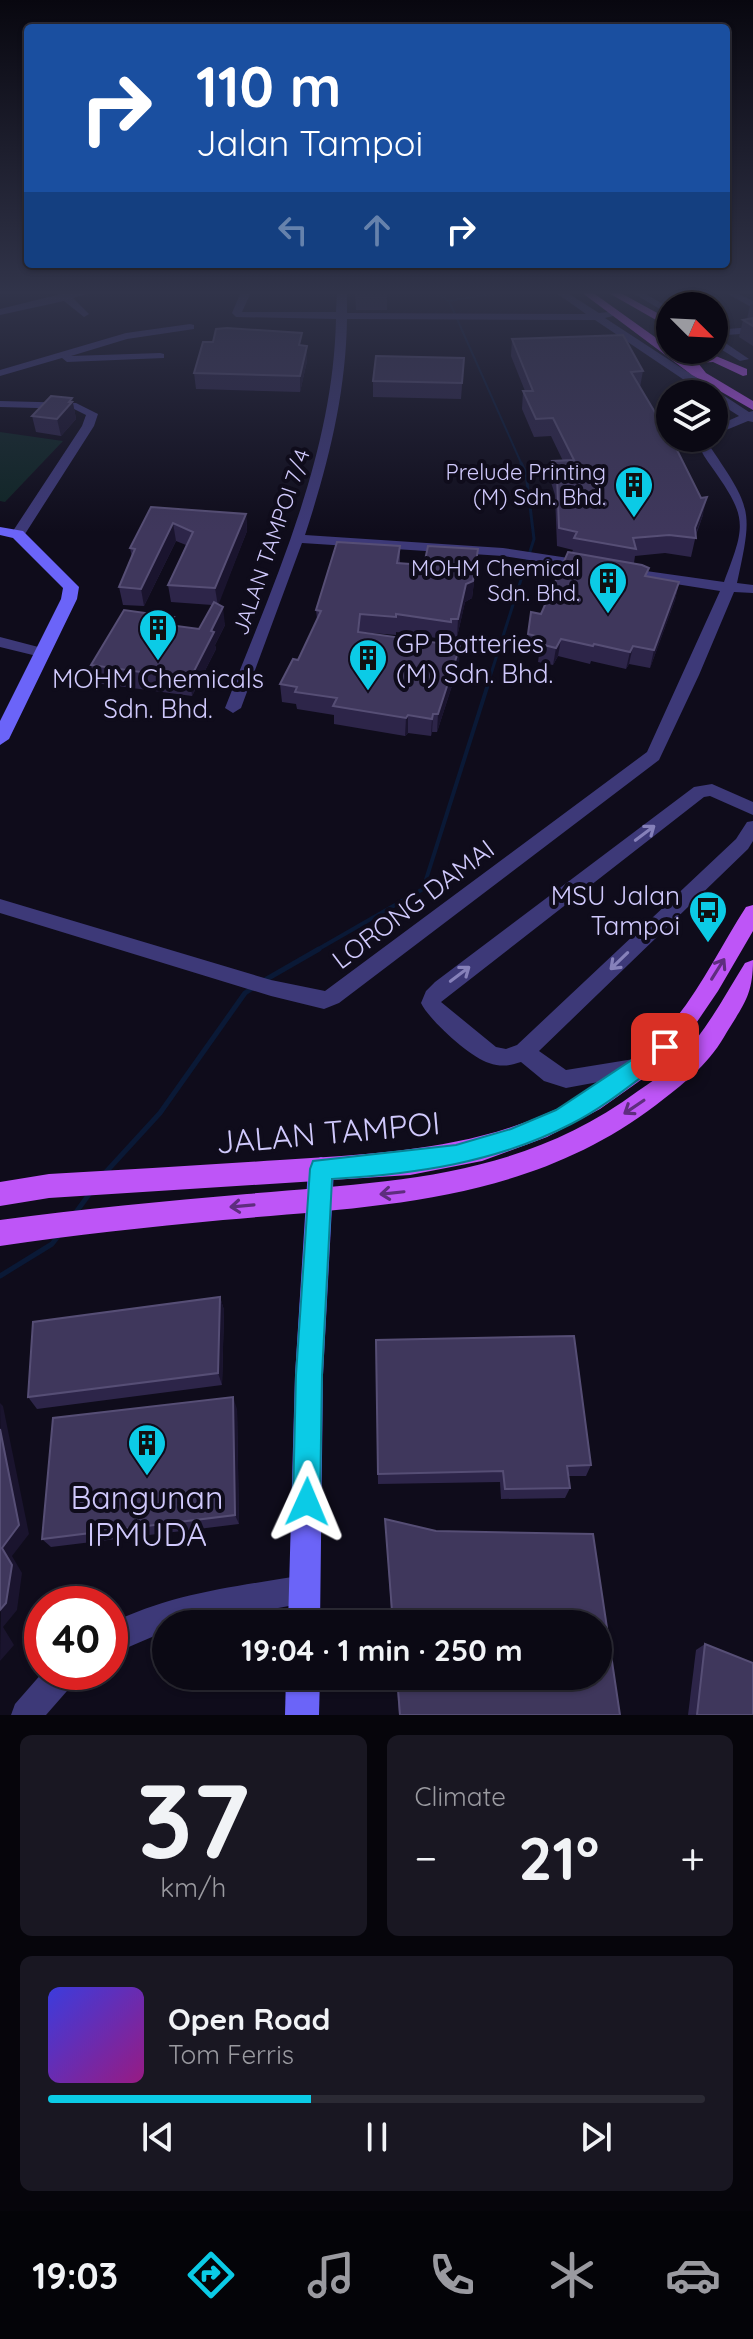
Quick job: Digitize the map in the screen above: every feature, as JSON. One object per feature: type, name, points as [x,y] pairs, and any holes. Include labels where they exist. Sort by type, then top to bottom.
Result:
[{"type":"main road","points":[[695,372],[752,414]]},
{"type":"main road","points":[[698,372],[705,379]]},
{"type":"main road","name":"JALAN TAMPOI","points":[[0,1194],[49,1186],[395,1165],[441,1158],[514,1138],[564,1117],[665,1047],[680,1029],[753,913]]},
{"type":"main road","points":[[0,1233],[96,1219],[403,1192],[464,1181],[530,1163],[584,1139],[631,1110],[683,1071],[708,1043],[753,969]]},
{"type":"street","name":"JALAN TAMPOI 7/4","points":[[233,708],[297,539],[322,456],[335,397],[337,372]]},
{"type":"street","points":[[728,402],[752,414]]},
{"type":"street","points":[[0,404],[76,406],[92,414],[88,426],[18,534]]},
{"type":"street","points":[[728,425],[752,414]]},
{"type":"street","name":"LORONG DAMAI","points":[[0,906],[271,988],[315,1000],[324,1001],[332,997],[653,756],[670,723],[746,542],[748,524],[744,509],[708,452]]},
{"type":"street","points":[[0,531],[18,534],[71,587],[69,599],[0,739]]},
{"type":"street","points":[[297,539],[503,552],[691,584],[753,589]]},
{"type":"street","points":[[0,642],[41,652]]},
{"type":"street","points":[[753,809],[712,790],[700,791],[433,997],[431,1003],[435,1010],[491,1055],[506,1058],[524,1052],[747,840],[753,827]]},
{"type":"street","points":[[524,1052],[551,1074],[566,1079],[640,1067]]},
{"type":"street","points":[[304,1610],[309,1375],[321,1169]]},
{"type":"street","points":[[128,1629],[191,1609],[305,1589]]},
{"type":"street","points":[[26,1715],[48,1690]]},
{"type":"street","points":[[302,1715],[303,1690]]},
{"type":"green space","points":[[0,432],[63,441],[5,502],[0,501]]},
{"type":"building","points":[[194,372],[301,372],[300,376]]},
{"type":"building","points":[[374,372],[463,372],[462,383],[373,381]]},
{"type":"building","points":[[525,372],[631,372],[656,414],[656,452],[678,452],[701,498],[707,497],[695,528],[696,538],[669,535],[633,538],[636,549],[574,538],[577,532],[559,528],[557,477],[552,461],[574,460],[553,418],[536,419],[523,391],[533,391]]},
{"type":"building","points":[[51,396],[72,398],[69,402],[72,402],[57,419],[32,416]]},
{"type":"building","points":[[151,507],[246,514],[215,588],[168,585],[193,532],[173,523],[141,589],[119,587],[135,549],[130,548]]},
{"type":"building","points":[[337,542],[400,546],[397,563],[424,565],[428,546],[478,549],[473,581],[466,584],[458,619],[451,619],[451,622],[396,614],[396,617],[360,614],[358,632],[460,646],[438,714],[433,714],[432,719],[333,706],[337,698],[295,692],[297,687],[280,684],[293,659],[298,660],[321,611],[316,610]]},
{"type":"building","name":"MOHM Chemical Sdn. Bhd.","points":[[568,552],[642,565],[649,568],[645,576],[679,582],[654,650],[633,646],[630,652],[561,639],[556,648],[540,644],[543,638],[528,634],[531,612],[541,614]]},
{"type":"building","points":[[214,602],[223,607],[190,679],[91,665],[124,610],[174,617],[169,625],[199,629]]},
{"type":"building","points":[[220,1297],[218,1373],[28,1397],[33,1322]]},
{"type":"building","points":[[574,1336],[591,1465],[567,1466],[570,1488],[505,1489],[503,1471],[378,1474],[376,1340]]},
{"type":"building","name":"Bangunan IPMUDA","points":[[233,1397],[235,1515],[42,1539],[53,1418]]},
{"type":"building","points":[[0,1429],[19,1525],[2,1548],[12,1565],[6,1603],[0,1610]]},
{"type":"building","points":[[385,1519],[436,1531],[593,1534],[604,1610],[392,1610]]},
{"type":"building","points":[[705,1644],[753,1663],[753,1715],[697,1715]]},
{"type":"building","points":[[612,1661],[620,1715],[400,1715],[398,1690],[612,1690]]},
{"type":"waterway","points":[[481,372],[522,465]]},
{"type":"waterway","points":[[489,680],[534,539],[526,473],[522,465]]},
{"type":"waterway","points":[[315,951],[423,889],[490,678]]},
{"type":"waterway","points":[[265,980],[319,949]]},
{"type":"waterway","points":[[105,1173],[160,1113],[245,993],[254,987]]},
{"type":"waterway","points":[[74,1215],[90,1193]]},
{"type":"waterway","points":[[0,1276],[52,1244],[59,1235]]},
{"type":"place","name":"Prelude Printing (M) Sdn. Bhd.","points":[[634,519]]},
{"type":"place","name":"MOHM Chemical Sdn. Bhd.","points":[[608,615]]},
{"type":"place","name":"MOHM Chemicals Sdn. Bhd.","points":[[158,662]]},
{"type":"place","name":"GP Batteries (M) Sdn. Bhd.","points":[[368,692]]},
{"type":"place","name":"MSU Jalan Tampoi","points":[[708,944]]},
{"type":"place","name":"Bangunan IPMUDA","points":[[147,1477]]},
{"type":"route","points":[[307,1502],[309,1375],[321,1169],[395,1165],[456,1156],[514,1138],[564,1117],[602,1094],[665,1047]]}]
